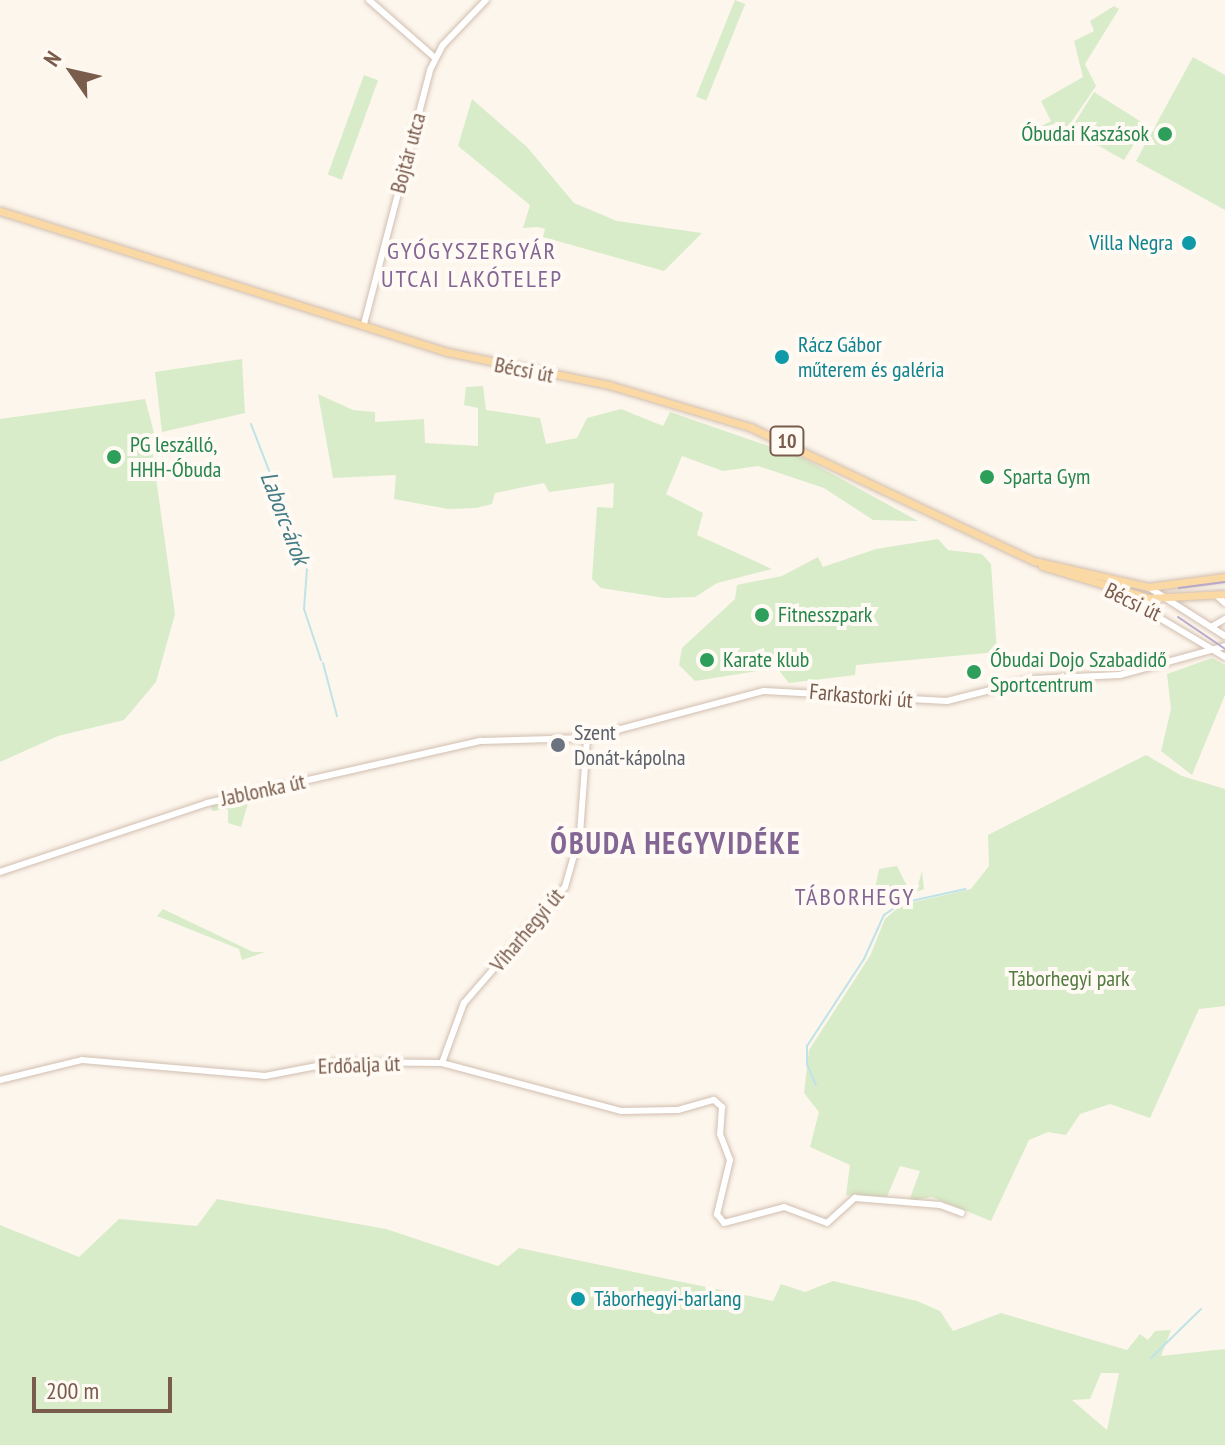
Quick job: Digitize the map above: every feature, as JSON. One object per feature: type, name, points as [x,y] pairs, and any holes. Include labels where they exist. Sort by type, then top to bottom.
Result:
[{"type":"main road","name":"Bécsi út","points":[[0,211],[486,363],[609,385],[750,427],[1034,561],[1103,586]]},
{"type":"main road","name":"Bécsi út","points":[[1034,561],[1148,587]]},
{"type":"main road","points":[[1148,587],[1225,577]]},
{"type":"main road","name":"10","points":[[1103,586],[1173,601]]},
{"type":"main road","points":[[1173,601],[1220,595]]},
{"type":"street","points":[[369,0],[435,58]]},
{"type":"street","name":"Bojtár utca","points":[[364,324],[435,58],[486,0]]},
{"type":"street","name":"Bécsi út","points":[[1103,586],[1190,633],[1225,656]]},
{"type":"street","name":"Bécsi út","points":[[1148,587],[1225,635]]},
{"type":"street","points":[[1220,595],[1225,603]]},
{"type":"street","points":[[1211,627],[1225,619]]},
{"type":"street","points":[[1190,633],[1191,656]]},
{"type":"street","points":[[1225,635],[1225,656]]},
{"type":"street","points":[[1213,649],[1225,635]]},
{"type":"street","name":"Farkastorki út","points":[[532,740],[587,738],[764,691],[941,702],[1034,679],[1113,676],[1224,646]]},
{"type":"street","name":"Viharhegyi út","points":[[442,1063],[464,1003],[565,887],[580,834],[587,738]]},
{"type":"street","name":"Jablonka út","points":[[0,872],[220,799],[481,741],[532,740]]},
{"type":"street","name":"Erdőalja út","points":[[0,1080],[82,1060],[265,1076],[343,1062],[442,1063],[621,1111],[678,1110],[714,1100],[722,1107],[720,1134],[730,1160],[720,1220],[735,1223],[784,1207],[827,1223],[855,1198],[940,1205],[962,1213]]},
{"type":"green space","points":[[735,0],[745,4],[706,101],[696,96]]},
{"type":"green space","points":[[1114,6],[1119,9],[1085,64],[1096,86],[1068,127],[1109,151],[1072,127],[1094,92],[1146,125],[1124,160],[1057,123],[1032,131],[1051,121],[1041,101],[1083,77],[1074,41],[1094,31],[1090,21]]},
{"type":"green space","points":[[1193,57],[1225,75],[1225,210],[1136,161]]},
{"type":"green space","points":[[364,75],[378,80],[342,180],[328,175]]},
{"type":"green space","points":[[472,99],[527,147],[574,203],[617,221],[702,233],[664,271],[543,237],[545,229],[523,228],[530,205],[458,146]]},
{"type":"green space","points":[[242,359],[245,413],[162,432],[155,372]]},
{"type":"green space","points":[[483,386],[486,410],[540,418],[546,444],[577,438],[587,418],[621,409],[663,426],[670,412],[803,458],[918,521],[873,520],[824,488],[758,466],[723,471],[682,456],[666,494],[703,513],[697,535],[772,569],[717,583],[695,597],[665,598],[601,588],[592,579],[597,507],[613,508],[614,483],[549,492],[544,483],[495,493],[492,504],[448,509],[394,499],[396,475],[333,478],[318,394],[353,410],[375,412],[375,422],[424,419],[425,443],[478,446],[478,408],[464,405],[466,387]]},
{"type":"green space","points":[[145,399],[156,440],[151,442],[175,614],[156,682],[124,720],[58,736],[0,762],[0,419]]},
{"type":"green space","points":[[938,539],[948,550],[982,554],[991,564],[997,652],[856,665],[855,675],[789,683],[777,668],[695,681],[679,665],[682,648],[735,599],[737,585],[782,576],[818,557],[823,567],[876,549]]},
{"type":"green space","points":[[1212,658],[1225,665],[1225,695],[1192,775],[1161,751],[1171,709],[1167,674]]},
{"type":"green space","name":"Táborhegyi park","points":[[1146,755],[1182,776],[1225,789],[1225,1006],[1199,1009],[1150,1118],[1110,1104],[1080,1114],[1066,1135],[1048,1132],[1029,1140],[991,1221],[932,1197],[909,1201],[920,1171],[900,1166],[886,1199],[846,1195],[850,1165],[810,1147],[819,1112],[804,1093],[809,1050],[870,956],[885,919],[901,905],[971,889],[989,866],[988,835]]},
{"type":"green space","points":[[250,797],[241,827],[228,823],[228,809],[212,811],[211,805]]},
{"type":"green space","points":[[897,866],[907,886],[918,885],[922,871],[924,889],[883,903],[875,889],[879,869]]},
{"type":"green space","points":[[163,909],[253,952],[265,952],[242,960],[239,949],[157,916]]},
{"type":"green space","points":[[217,1199],[386,1229],[498,1266],[519,1248],[773,1301],[781,1284],[805,1292],[833,1281],[917,1301],[940,1311],[953,1331],[1001,1313],[1127,1350],[1140,1334],[1148,1340],[1155,1331],[1171,1330],[1161,1356],[1225,1349],[1225,1445],[0,1445],[0,1225],[79,1257],[119,1219],[197,1226]],"holes":[[[1101,1373],[1119,1373],[1107,1430],[1072,1400],[1090,1399]]]},
{"type":"waterway","name":"Laborc-árok","points":[[251,424],[307,569],[304,609],[321,660]]},
{"type":"waterway","name":"Laborc-árok","points":[[323,663],[337,716]]},
{"type":"waterway","points":[[816,1085],[807,1065],[807,1046],[864,959],[884,915],[902,903],[965,889]]},
{"type":"waterway","points":[[1151,1358],[1201,1309]]},
{"type":"tram line","points":[[1179,588],[1225,582]]},
{"type":"tram line","points":[[1178,617],[1225,649]]},
{"type":"place","name":"Óbudai Kaszások","points":[[1165,134]]},
{"type":"place","name":"Villa Negra","points":[[1189,243]]},
{"type":"place","name":"Rácz Gábor műterem és galéria","points":[[782,357]]},
{"type":"place","name":"PG leszálló, HHH-Óbuda","points":[[114,457]]},
{"type":"place","name":"Sparta Gym","points":[[987,477]]},
{"type":"place","name":"Fitnesszpark","points":[[762,615]]},
{"type":"place","name":"Karate klub","points":[[707,660]]},
{"type":"place","name":"Óbudai Dojo Szabadidő Sportcentrum","points":[[974,672]]},
{"type":"place","name":"Szent Donát-kápolna","points":[[558,745]]},
{"type":"place","name":"Táborhegyi-barlang","points":[[578,1299]]},
{"type":"district","name":"GYÓGYSZERGYÁR UTCAI LAKÓTELEP","points":[[472,265]]},
{"type":"district","name":"ÓBUDA HEGYVIDÉKE","points":[[676,843]]},
{"type":"district","name":"TÁBORHEGY","points":[[855,897]]}]
